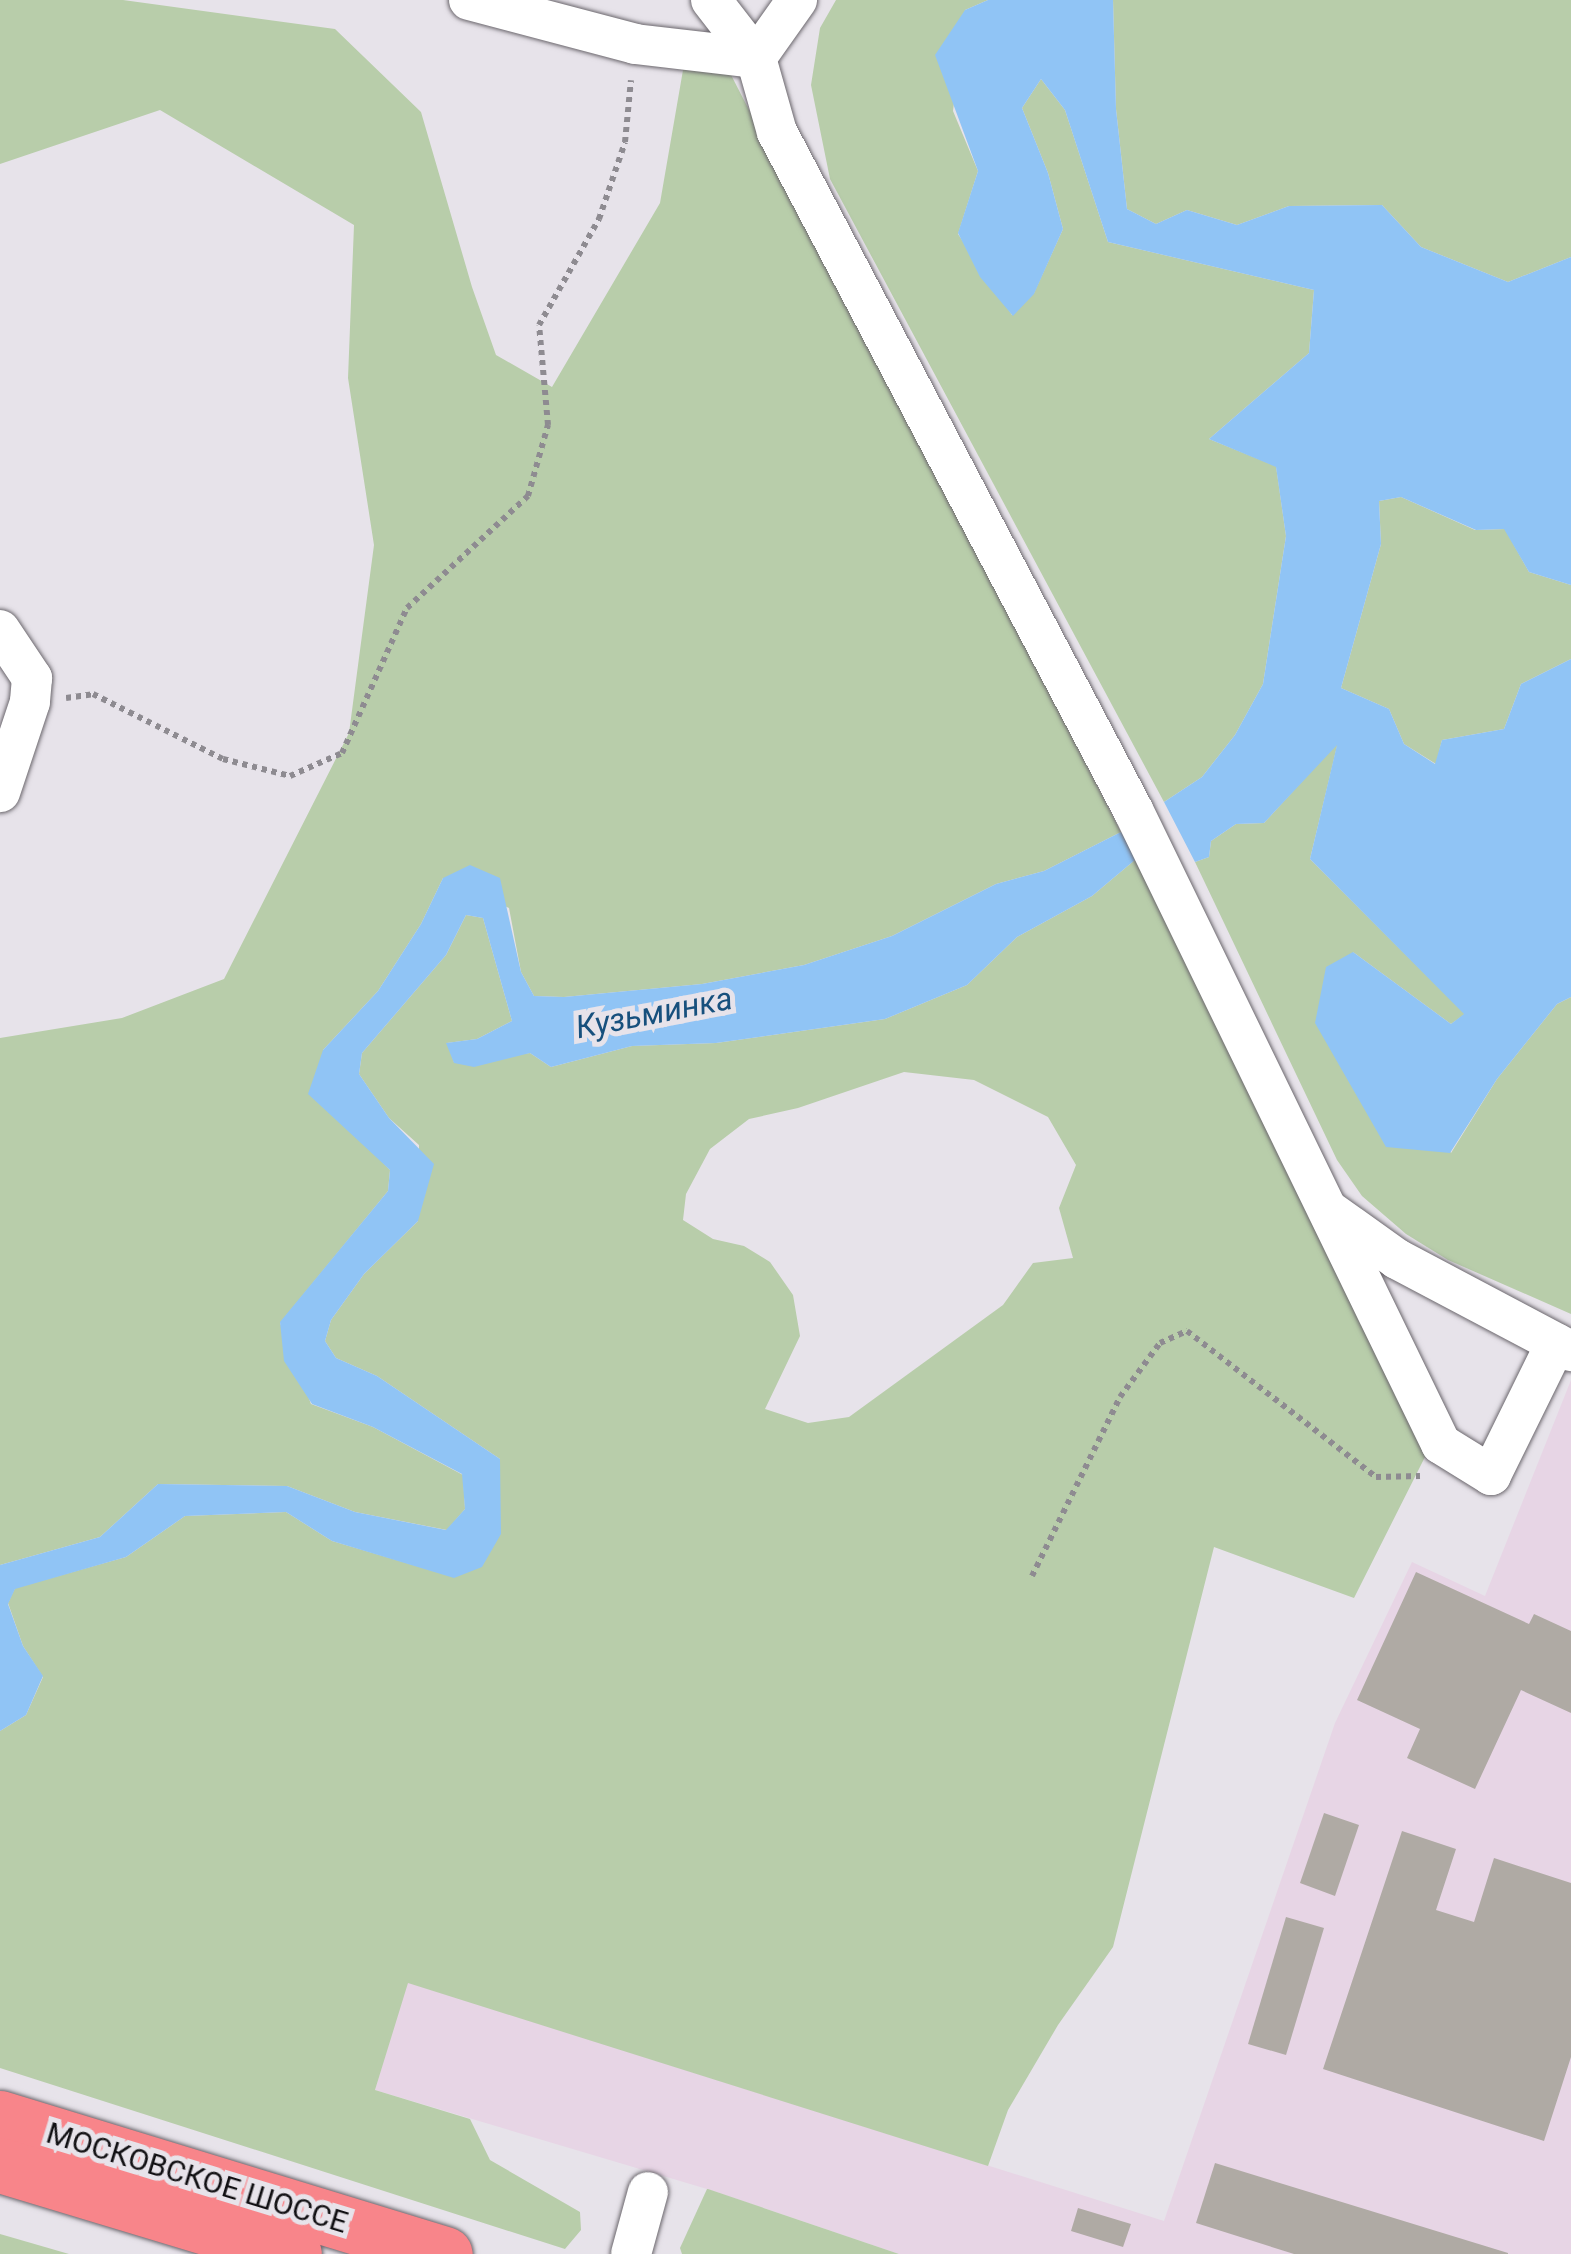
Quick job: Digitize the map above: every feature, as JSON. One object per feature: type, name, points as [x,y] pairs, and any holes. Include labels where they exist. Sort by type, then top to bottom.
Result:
[{"type":"highway","name":"МОСКОВСКОЕ ШОССЕ","points":[[2,2134],[294,2254]]},
{"type":"highway","name":"МОСКОВСКОЕ ШОССЕ","points":[[2,2134],[444,2254]]},
{"type":"lane","points":[[469,0],[635,44],[756,58]]},
{"type":"lane","points":[[711,0],[756,58],[777,132],[1133,810],[1441,1444],[1491,1475],[1564,1347],[1397,1259],[1328,1210]]},
{"type":"lane","points":[[756,58],[797,0]]},
{"type":"lane","points":[[0,630],[32,678],[30,702],[0,792]]},
{"type":"lane","points":[[631,2254],[648,2192]]},
{"type":"path","points":[[30,702],[93,694],[223,759],[290,776],[342,753],[408,608],[528,496],[548,425],[539,325],[599,219],[625,142],[635,44]]},
{"type":"path","points":[[1032,1576],[1120,1397],[1160,1342],[1187,1331],[1376,1477],[1491,1475]]},
{"type":"shaded area","points":[[1571,1380],[1571,2254],[899,2254],[707,2189],[375,2090],[407,1982],[1164,2221],[1335,1723],[1412,1562],[1485,1596]]},
{"type":"green space","points":[[0,0],[123,0],[335,29],[421,112],[496,355],[552,387],[660,203],[683,70],[729,71],[1121,832],[1044,871],[996,884],[892,936],[804,965],[702,984],[564,997],[534,996],[521,972],[509,908],[443,878],[421,924],[378,991],[323,1050],[362,1141],[390,1170],[388,1191],[280,1323],[311,1404],[373,1427],[463,1475],[465,1509],[447,1530],[355,1512],[287,1486],[158,1484],[100,1537],[0,1565],[0,1038],[122,1018],[224,979],[349,733],[374,545],[348,378],[354,225],[160,110],[0,164]]},
{"type":"green space","points":[[836,0],[988,0],[965,10],[953,111],[978,171],[958,234],[1012,315],[1034,293],[1063,229],[1048,173],[1022,108],[1041,79],[1065,110],[1108,242],[1314,290],[1309,353],[1209,439],[1276,466],[1286,536],[1263,684],[1235,735],[1202,777],[1164,802],[830,179],[811,85],[820,28]]},
{"type":"green space","points":[[1113,0],[1571,0],[1571,257],[1508,282],[1421,247],[1382,205],[1289,206],[1237,225],[1187,210],[1156,224],[1127,209],[1116,109]]},
{"type":"green space","points":[[1401,497],[1475,530],[1505,529],[1529,572],[1571,585],[1571,659],[1521,684],[1504,729],[1442,740],[1436,764],[1404,744],[1389,709],[1341,688],[1381,544],[1379,501]]},
{"type":"green space","points":[[1338,742],[1310,859],[1465,1014],[1451,1024],[1353,952],[1451,1153],[1497,1079],[1557,1004],[1571,997],[1571,1314],[1448,1260],[1406,1234],[1362,1196],[1337,1160],[1195,862],[1209,857],[1211,841],[1236,824],[1264,823]]},
{"type":"green space","points":[[1136,859],[1428,1451],[1354,1598],[1214,1547],[1113,1947],[1058,2025],[1008,2110],[988,2166],[408,1983],[375,2090],[470,2119],[490,2160],[580,2212],[581,2230],[565,2249],[0,2068],[0,1731],[26,1715],[43,1677],[23,1646],[8,1603],[15,1588],[126,1557],[185,1516],[286,1512],[332,1541],[454,1577],[500,1459],[377,1376],[336,1358],[325,1341],[331,1320],[364,1274],[418,1221],[419,1145],[389,1118],[359,1074],[362,1053],[446,955],[466,915],[483,918],[512,1021],[477,1039],[447,1043],[454,1062],[530,1053],[551,1067],[632,1046],[716,1043],[885,1019],[967,985],[1017,937],[1092,896]],"holes":[[[904,1072],[974,1080],[1048,1117],[1076,1165],[1059,1208],[1073,1258],[1033,1263],[1003,1305],[849,1417],[808,1423],[765,1409],[800,1336],[793,1295],[770,1262],[744,1246],[713,1239],[683,1220],[686,1194],[710,1149],[749,1119],[798,1108]]]},
{"type":"green space","points":[[707,2189],[899,2254],[682,2254],[680,2248]]},
{"type":"green space","points":[[0,2234],[69,2254],[0,2254]]},
{"type":"water","points":[[988,0],[1113,0],[1116,109],[1127,209],[1156,224],[1187,210],[1237,225],[1289,206],[1382,205],[1421,247],[1508,282],[1571,257],[1571,585],[1529,572],[1504,529],[1476,530],[1401,497],[1379,501],[1381,544],[1341,688],[1389,709],[1404,744],[1435,764],[1442,740],[1504,729],[1521,684],[1571,659],[1571,997],[1557,1004],[1497,1079],[1450,1153],[1386,1147],[1315,1023],[1326,967],[1353,952],[1451,1024],[1464,1014],[1310,859],[1337,745],[1264,823],[1236,824],[1211,841],[1209,857],[1195,862],[1164,802],[1202,777],[1235,735],[1263,684],[1286,536],[1276,467],[1209,439],[1309,353],[1314,290],[1108,242],[1065,110],[1041,79],[1022,108],[1048,173],[1063,229],[1034,294],[1013,316],[980,277],[958,233],[978,171],[935,55],[965,10]]},
{"type":"water","name":"Кузьминка","points":[[1121,832],[1136,859],[1092,896],[1017,937],[967,985],[885,1019],[716,1043],[632,1046],[551,1067],[530,1053],[474,1067],[454,1063],[446,1043],[477,1039],[512,1021],[483,918],[466,915],[446,955],[362,1053],[359,1074],[389,1118],[434,1164],[418,1221],[364,1274],[331,1320],[325,1341],[336,1358],[377,1376],[500,1459],[501,1534],[482,1567],[454,1578],[332,1541],[286,1512],[185,1516],[126,1557],[15,1589],[8,1604],[23,1646],[43,1676],[26,1715],[0,1731],[0,1565],[100,1537],[158,1484],[287,1486],[355,1512],[446,1530],[465,1509],[462,1474],[373,1427],[312,1404],[284,1361],[280,1322],[388,1191],[390,1170],[308,1094],[323,1050],[378,991],[421,924],[443,878],[470,865],[500,878],[521,972],[534,996],[564,997],[702,984],[804,965],[892,936],[996,884],[1044,871]]},
{"type":"building","points":[[1416,1572],[1529,1624],[1534,1614],[1571,1631],[1571,1713],[1521,1690],[1475,1789],[1407,1758],[1420,1729],[1357,1700]]},
{"type":"building","points":[[1324,1813],[1359,1825],[1335,1896],[1300,1883]]},
{"type":"building","points":[[1402,1831],[1456,1849],[1436,1910],[1474,1922],[1494,1858],[1571,1883],[1571,2057],[1544,2141],[1323,2069]]},
{"type":"building","points":[[1286,1917],[1324,1928],[1286,2055],[1248,2044]]},
{"type":"building","points":[[1215,2163],[1508,2254],[1294,2254],[1196,2223]]},
{"type":"building","points":[[1078,2208],[1131,2224],[1123,2247],[1071,2231]]}]
